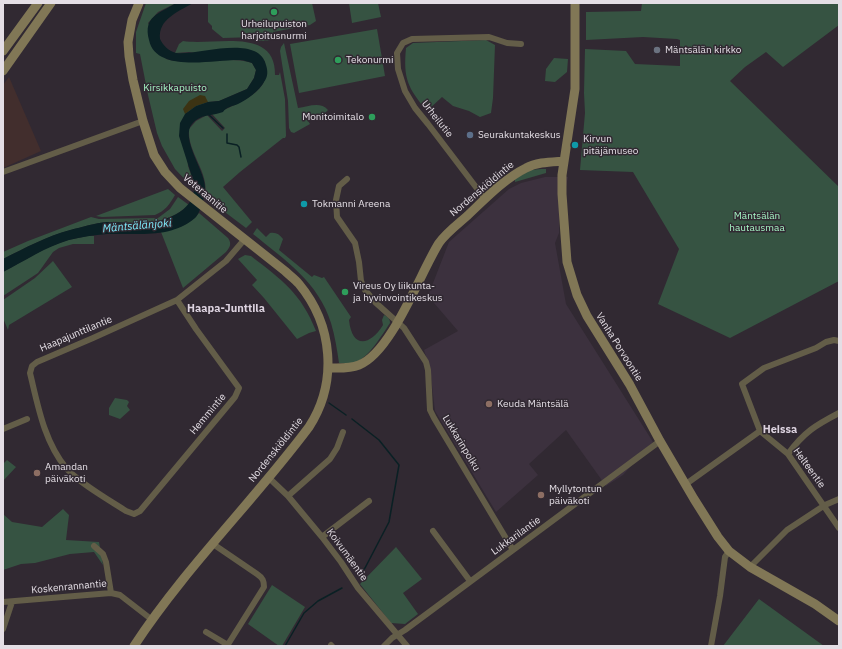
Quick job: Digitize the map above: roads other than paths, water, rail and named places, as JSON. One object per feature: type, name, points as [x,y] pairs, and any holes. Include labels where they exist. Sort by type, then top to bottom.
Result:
[{"type":"main road","points":[[3,52],[38,3]]},
{"type":"main road","points":[[3,71],[51,3]]},
{"type":"main road","name":"Veteraanitie","points":[[139,3],[132,20],[128,42],[131,66],[143,121],[154,155],[174,183],[285,271],[298,284],[316,312],[324,331],[329,355],[329,368]]},
{"type":"main road","name":"Vanha Porvoontie","points":[[575,3],[575,89],[562,175],[564,231],[567,262],[573,287],[587,316],[630,385],[660,442],[718,537],[730,551],[750,567],[815,604],[839,621]]},
{"type":"main road","name":"Nordenskiöldintie","points":[[134,646],[151,619],[175,588],[295,446],[318,414],[327,383],[329,368],[352,368],[367,361],[383,344],[416,290],[440,242],[485,199],[526,167],[538,163],[564,162]]},
{"type":"street","name":"Urheilutie","points":[[485,199],[411,102],[400,79],[397,53],[403,43],[412,39],[488,37],[506,43],[521,44]]},
{"type":"street","points":[[3,172],[143,121]]},
{"type":"street","name":"Lukkarinpolku","points":[[347,179],[339,186],[336,200],[337,217],[355,243],[362,286],[376,303],[397,321],[410,336],[426,362],[428,370],[430,410],[513,550]]},
{"type":"street","name":"Haapajunttilantie","points":[[134,514],[126,511],[74,476],[66,467],[44,430],[30,373],[32,366],[37,362],[177,300],[226,261],[244,240]]},
{"type":"street","name":"Hemmintie","points":[[134,514],[140,511],[235,397],[239,388],[177,300]]},
{"type":"street","points":[[686,484],[760,432],[742,384],[764,368],[816,348],[826,342],[834,340],[839,341]]},
{"type":"street","points":[[788,454],[798,440],[807,432],[839,412]]},
{"type":"street","points":[[3,429],[27,419]]},
{"type":"street","points":[[288,496],[330,459],[337,448],[343,432]]},
{"type":"street","name":"Helteentie","points":[[760,432],[788,454],[839,528]]},
{"type":"street","name":"Lukkarilantie","points":[[384,646],[397,634],[405,630],[660,442]]},
{"type":"street","name":"Koivumäentie","points":[[268,477],[288,496],[322,537],[358,588],[407,646]]},
{"type":"street","points":[[750,567],[787,530],[839,499]]},
{"type":"street","points":[[322,537],[369,501]]},
{"type":"street","points":[[433,531],[470,581]]},
{"type":"street","points":[[206,632],[227,645],[264,587],[262,578],[213,544]]},
{"type":"street","points":[[94,546],[102,554],[106,562],[111,593]]},
{"type":"street","points":[[711,646],[725,557],[730,551]]},
{"type":"street","name":"Koskenrannantie","points":[[3,602],[111,593],[120,595],[151,619]]},
{"type":"street","points":[[3,629],[12,602]]},
{"type":"water","name":"Mäntsälänjoki","points":[[176,3],[193,3],[175,13],[162,26],[160,39],[164,46],[168,49],[176,53],[226,48],[252,50],[261,55],[267,69],[267,76],[259,89],[246,100],[224,110],[223,112],[199,118],[192,124],[189,130],[190,144],[205,187],[204,198],[198,215],[186,225],[164,232],[153,234],[107,234],[69,240],[43,250],[3,272],[3,259],[53,236],[88,225],[107,222],[141,223],[164,220],[180,212],[191,200],[194,192],[194,183],[179,136],[180,123],[185,114],[196,106],[208,102],[219,101],[247,89],[254,78],[256,70],[252,63],[243,60],[203,62],[175,61],[163,57],[154,51],[149,40],[148,26],[150,21],[158,13]]},
{"type":"waterway","points":[[208,114],[223,128]]},
{"type":"waterway","points":[[227,134],[227,143],[237,145],[239,147],[241,157]]},
{"type":"waterway","points":[[329,403],[346,415]]},
{"type":"waterway","points":[[352,419],[379,440],[399,465],[389,522],[365,568],[358,576]]},
{"type":"waterway","points":[[285,646],[304,613],[318,601],[342,588]]},
{"type":"place","name":"Urheilupuiston harjoitusnurmi","points":[[274,12]]},
{"type":"place","name":"Mäntsälän kirkko","points":[[657,50]]},
{"type":"place","name":"Tekonurmi","points":[[338,60]]},
{"type":"place","name":"Monitoimitalo","points":[[372,117]]},
{"type":"place","name":"Seurakuntakeskus","points":[[470,135]]},
{"type":"place","name":"Kirvun pitäjämuseo","points":[[575,145]]},
{"type":"place","name":"Tokmanni Areena","points":[[304,204]]},
{"type":"place","name":"Vireus Oy liikunta- ja hyvinvointikeskus","points":[[345,292]]},
{"type":"place","name":"Keuda Mäntsälä","points":[[489,404]]},
{"type":"place","name":"Amandan päiväkoti","points":[[37,473]]},
{"type":"place","name":"Myllytontun päiväkoti","points":[[541,495]]},
{"type":"district","name":"Haapa-Junttila","points":[[226,309]]},
{"type":"district","name":"Heissa","points":[[780,430]]},
{"type":"park label","name":"Kirsikkapuisto","points":[[175,88]]},
{"type":"park label","name":"Mäntsälän hautausmaa","points":[[757,222]]}]
